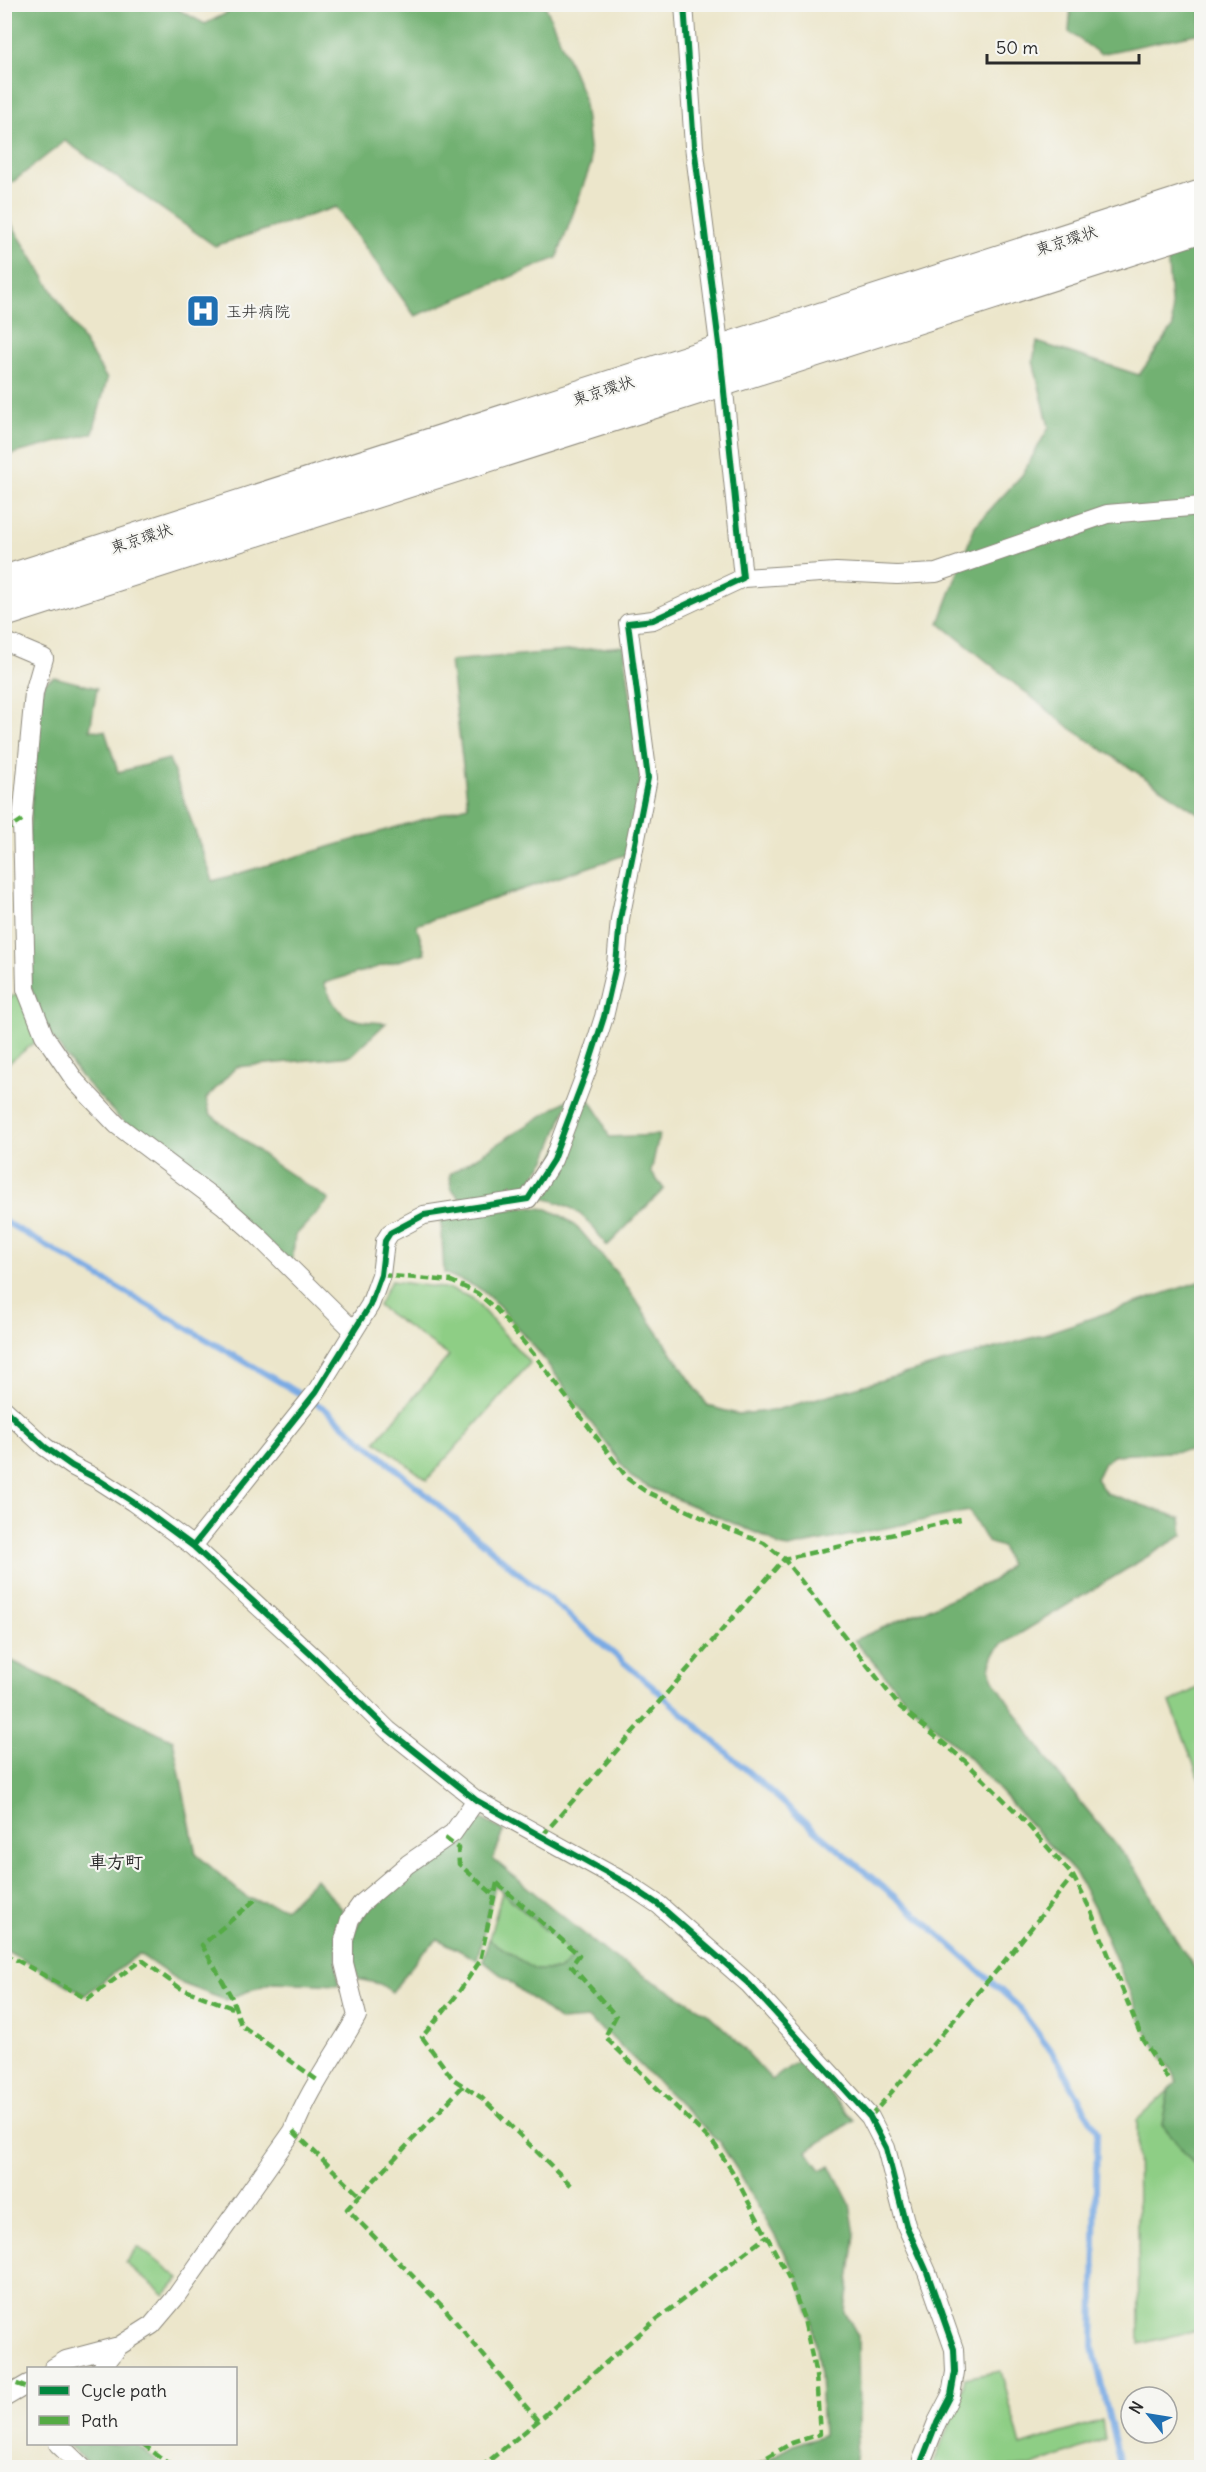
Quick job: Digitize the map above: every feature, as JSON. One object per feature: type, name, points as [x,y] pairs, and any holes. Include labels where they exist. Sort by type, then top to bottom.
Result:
[{"type":"highway","name":"東京環状","points":[[4,611],[721,367],[1202,196]]},
{"type":"highway","name":"東京環状","points":[[4,582],[721,367],[1202,226]]},
{"type":"street","points":[[684,4],[693,146],[721,367],[742,578]]},
{"type":"street","points":[[193,1546],[316,1392],[370,1305],[381,1275],[385,1241],[390,1233],[424,1215],[528,1199],[554,1161],[604,1017],[616,965],[620,919],[648,778],[628,623],[652,620],[742,578],[836,572],[897,575],[936,573],[1107,514],[1202,506]]},
{"type":"street","points":[[4,641],[44,658],[34,693],[22,820],[26,989],[44,1035],[76,1082],[117,1125],[223,1205],[258,1236],[354,1331]]},
{"type":"street","points":[[4,1409],[45,1447],[72,1466],[133,1502],[193,1546],[318,1661],[388,1730],[476,1800],[626,1882],[659,1905],[748,1984],[870,2116],[886,2148],[906,2225],[927,2272],[954,2349],[955,2372],[951,2395],[937,2422],[921,2468]]},
{"type":"street","points":[[55,2367],[66,2360],[119,2346],[152,2325],[174,2299],[293,2131],[304,2102],[338,2051],[357,2016],[344,1963],[344,1940],[350,1919],[361,1904],[408,1864],[453,1833],[476,1800]]},
{"type":"street","points":[[103,2367],[119,2346]]},
{"type":"street","points":[[4,2397],[27,2385]]},
{"type":"street","points":[[59,2445],[83,2468]]},
{"type":"green space","points":[[5,4],[170,5],[205,24],[243,5],[545,5],[583,95],[591,164],[557,258],[415,316],[336,207],[215,246],[65,141],[5,188]]},
{"type":"green space","points":[[1071,5],[1201,5],[1201,33],[1100,54],[1069,32]]},
{"type":"green space","points":[[4,212],[107,379],[93,433],[5,456]]},
{"type":"green space","points":[[1166,239],[1201,247],[1201,815],[1070,728],[939,623],[975,526],[1022,475],[1049,427],[1033,361],[1037,342],[1139,375],[1173,327]]},
{"type":"green space","points":[[624,646],[641,779],[628,854],[416,925],[425,953],[324,983],[335,1004],[346,1016],[362,1021],[386,1023],[351,1056],[236,1067],[206,1099],[210,1114],[275,1164],[329,1200],[295,1236],[292,1262],[120,1119],[81,1077],[49,1033],[30,986],[29,831],[42,690],[45,682],[54,677],[97,688],[90,730],[105,731],[118,772],[169,759],[213,881],[468,806],[450,661]]},
{"type":"green space","points":[[23,990],[40,1038],[5,1066],[5,1001]]},
{"type":"green space","points":[[584,1091],[601,1117],[609,1137],[659,1135],[651,1172],[664,1189],[607,1246],[586,1219],[578,1213],[561,1203],[537,1197]]},
{"type":"green space","points":[[570,1098],[546,1160],[522,1193],[463,1202],[451,1188],[450,1174]]},
{"type":"green space","points":[[527,1207],[547,1209],[562,1216],[580,1230],[620,1277],[708,1406],[737,1414],[772,1411],[1035,1337],[1201,1281],[1201,1450],[1115,1455],[1104,1463],[1096,1479],[1106,1493],[1181,1518],[1183,1535],[1001,1645],[993,1656],[990,1669],[995,1682],[1056,1772],[1135,1868],[1173,1935],[1201,1978],[1201,2173],[1162,2124],[1169,2090],[1177,2081],[1148,2035],[1094,1908],[1076,1874],[969,1758],[906,1700],[854,1640],[994,1580],[1009,1565],[1002,1547],[987,1542],[969,1511],[788,1548],[648,1487],[631,1477],[541,1355],[499,1306],[480,1289],[444,1273],[441,1218]]},
{"type":"green space","points":[[391,1281],[450,1289],[472,1298],[530,1363],[427,1480],[376,1441],[449,1356],[378,1306]]},
{"type":"green space","points":[[4,1657],[173,1740],[196,1854],[247,1898],[286,1908],[316,1879],[343,1910],[337,1947],[339,1985],[273,1982],[225,2000],[183,1984],[139,1954],[85,1995],[5,1950]]},
{"type":"green space","points":[[1201,1686],[1201,1783],[1170,1702]]},
{"type":"green space","points":[[476,1816],[504,1831],[493,1859],[611,1956],[706,2012],[732,2036],[772,2080],[799,2060],[854,2120],[807,2151],[821,2170],[830,2165],[850,2204],[855,2235],[845,2312],[858,2336],[859,2424],[854,2467],[754,2467],[793,2445],[823,2435],[820,2375],[811,2318],[797,2275],[719,2142],[609,2035],[588,2019],[560,2021],[483,1961],[489,1939],[535,1970],[560,1970],[574,1955],[495,1886],[477,1960],[438,1939],[422,1953],[392,1992],[380,1984],[358,1979],[353,1960],[352,1942],[362,1917],[368,1909],[457,1841]]},
{"type":"green space","points":[[502,1892],[574,1955],[560,1970],[535,1970],[489,1939]]},
{"type":"green space","points":[[1169,2090],[1162,2124],[1201,2173],[1201,2340],[1197,2330],[1139,2344],[1137,2120]]},
{"type":"green space","points":[[138,2247],[180,2278],[165,2295],[125,2263]]},
{"type":"green space","points":[[1001,2371],[1021,2446],[1102,2420],[1105,2439],[1031,2467],[932,2467],[960,2398],[965,2378]]},
{"type":"green space","points":[[68,2445],[136,2445],[166,2467],[93,2467]]},
{"type":"waterway","points":[[4,1221],[324,1408],[653,1687],[796,1814],[925,1922],[1017,2005],[1059,2062],[1097,2132],[1093,2347],[1121,2468]]},
{"type":"marked path","points":[[4,832],[22,820]]},
{"type":"marked path","points":[[381,1275],[451,1281],[477,1293],[496,1309],[536,1357],[628,1479],[645,1491],[720,1526],[764,1543],[784,1559],[900,1707],[965,1761],[1019,1815],[1073,1876],[1090,1909],[1142,2038],[1169,2081]]},
{"type":"marked path","points":[[542,1836],[784,1559],[961,1519]]},
{"type":"marked path","points":[[445,1838],[458,1848],[459,1864],[495,1896]]},
{"type":"marked path","points":[[870,2117],[999,1968],[1073,1876]]},
{"type":"marked path","points":[[497,1883],[579,1955],[571,1966],[616,2016],[605,2037],[715,2145],[732,2171],[789,2278],[804,2319],[816,2375],[820,2434],[792,2443],[748,2468]]},
{"type":"marked path","points":[[497,1883],[480,1961],[456,1996],[422,2037],[453,2079],[482,2098],[574,2188]]},
{"type":"marked path","points":[[255,1900],[202,1945],[232,1998],[241,2025],[317,2080]]},
{"type":"marked path","points":[[4,1953],[87,1999],[142,1960],[180,1988],[235,2009]]},
{"type":"marked path","points":[[463,2086],[347,2209],[445,2309],[538,2421]]},
{"type":"marked path","points":[[293,2131],[360,2196]]},
{"type":"marked path","points":[[480,2468],[652,2323],[767,2236]]},
{"type":"marked path","points":[[4,2379],[25,2387]]},
{"type":"marked path","points":[[144,2445],[174,2468]]},
{"type":"cycle path","points":[[193,1546],[316,1392],[370,1305],[381,1275],[385,1241],[390,1233],[424,1215],[528,1199],[553,1160],[604,1017],[616,965],[620,919],[648,778],[628,623],[653,620],[743,578],[720,352],[694,146],[684,4]]},
{"type":"cycle path","points":[[4,1409],[45,1447],[72,1466],[133,1502],[193,1546],[318,1661],[388,1730],[476,1800],[626,1883],[659,1905],[749,1984],[870,2117],[886,2148],[906,2225],[927,2272],[954,2349],[955,2372],[951,2395],[937,2422],[921,2468]]},
{"type":"place","name":"玉井病院","points":[[203,311]]},
{"type":"district","name":"車方町","points":[[116,1861]]}]
